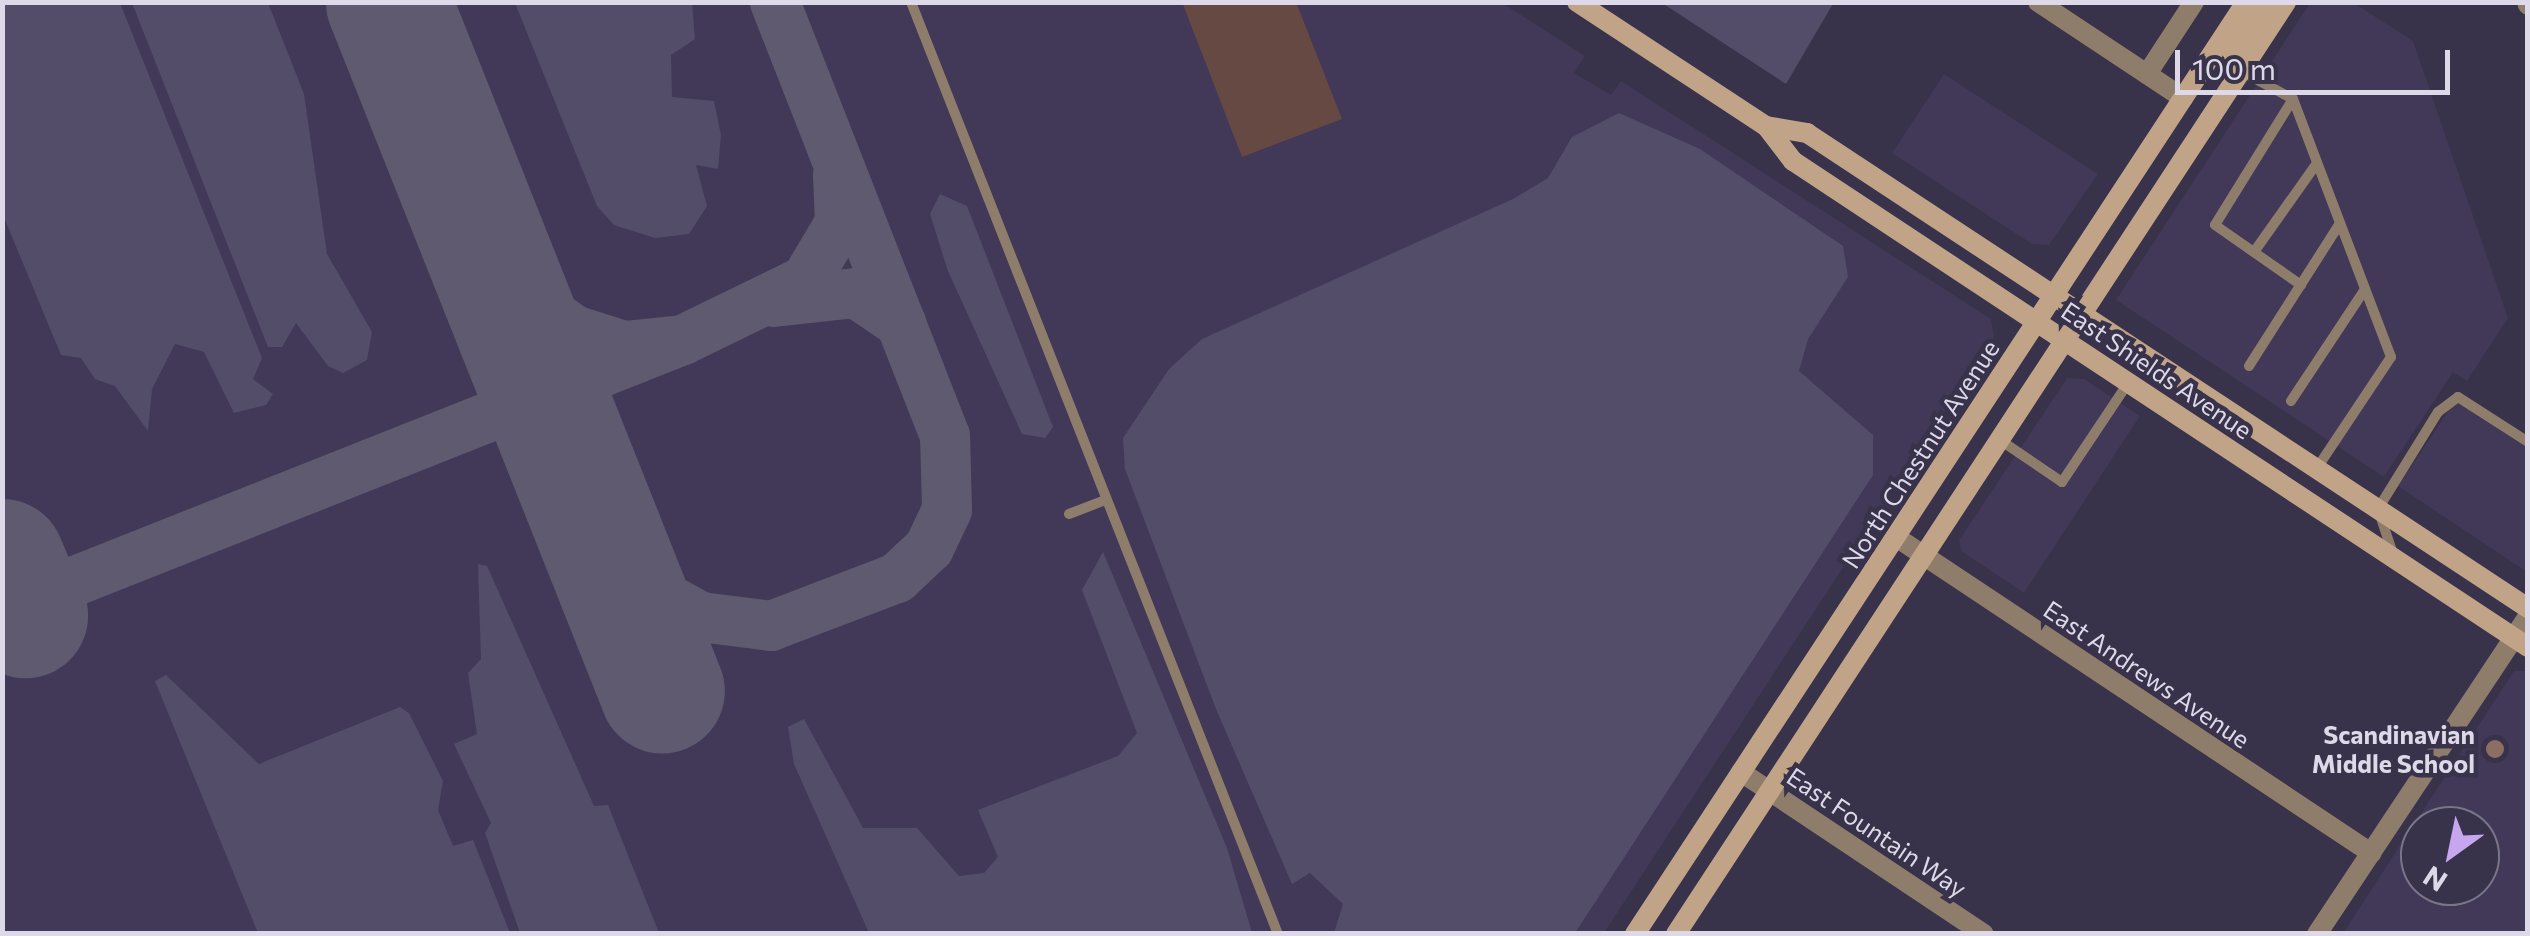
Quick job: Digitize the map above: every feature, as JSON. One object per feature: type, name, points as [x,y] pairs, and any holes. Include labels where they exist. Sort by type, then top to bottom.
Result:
[{"type":"main road","name":"East Shields Avenue","points":[[1578,2],[1766,126],[1793,160],[2520,642]]},
{"type":"main road","name":"North Chestnut Avenue","points":[[1636,934],[2246,2]]},
{"type":"main road","points":[[2241,72],[2232,51],[2264,2]]},
{"type":"main road","points":[[1676,934],[2286,2]]},
{"type":"main road","name":"East Shields Avenue","points":[[1766,126],[1806,133],[2528,608]]},
{"type":"street","points":[[2038,2],[2183,98]]},
{"type":"street","points":[[2147,74],[2194,2]]},
{"type":"street","name":"East Andrews Avenue","points":[[1896,537],[2371,853]]},
{"type":"street","points":[[2316,934],[2520,642],[2528,617]]},
{"type":"street","name":"East Fountain Way","points":[[1741,772],[1984,934]]},
{"type":"lane","points":[[911,2],[1278,934]]},
{"type":"lane","points":[[2241,72],[2294,98],[2391,357],[2317,468]]},
{"type":"lane","points":[[2294,98],[2215,225],[2301,284]]},
{"type":"lane","points":[[2254,252],[2318,162]]},
{"type":"lane","points":[[2249,366],[2340,223]]},
{"type":"lane","points":[[2292,401],[2365,288]]},
{"type":"lane","points":[[2000,440],[2062,482],[2129,382]]},
{"type":"lane","points":[[2396,560],[2378,508],[2438,412],[2458,397],[2528,442]]},
{"type":"lane","points":[[1069,514],[1106,500]]},
{"type":"shaded area","points":[[1662,2],[1834,2],[1786,84],[1662,3]]},
{"type":"shaded area","points":[[2,3],[1502,3],[1585,56],[1574,73],[1611,95],[1621,81],[1991,319],[1994,337],[1604,933],[3,933]]},
{"type":"shaded area","points":[[2,3],[120,3],[262,358],[253,379],[273,394],[266,405],[234,413],[204,352],[175,344],[152,389],[148,431],[115,386],[95,379],[81,358],[61,355],[3,215]]},
{"type":"shaded area","points":[[132,3],[268,3],[304,94],[327,254],[372,332],[367,360],[343,373],[328,366],[296,323],[282,347],[268,347]]},
{"type":"shaded area","points":[[515,3],[692,3],[695,39],[671,55],[672,97],[714,101],[721,135],[718,169],[696,165],[707,206],[689,234],[655,238],[614,225],[597,206]]},
{"type":"shaded area","points":[[2310,3],[2354,3],[2413,41],[2508,318],[2467,381],[2453,372],[2384,477],[2116,300]]},
{"type":"shaded area","points":[[1944,74],[2098,174],[2049,245],[2032,244],[1892,153]]},
{"type":"shaded area","points":[[1619,113],[1700,149],[1843,246],[1848,277],[1808,339],[1799,371],[1873,435],[1873,475],[1575,933],[1334,933],[1343,904],[1310,873],[1292,884],[1216,709],[1125,469],[1123,438],[1169,369],[1202,339],[1513,199],[1548,178],[1572,137]]},
{"type":"shaded area","points":[[940,194],[967,206],[1053,427],[1045,438],[1022,434],[948,271],[930,214]]},
{"type":"shaded area","points":[[2067,378],[2084,379],[2140,416],[2024,593],[1961,551],[1959,540]]},
{"type":"shaded area","points":[[2455,401],[2527,441],[2527,572],[2398,486]]},
{"type":"shaded area","points":[[1103,552],[1227,848],[1252,933],[869,933],[794,764],[788,727],[804,719],[863,828],[917,828],[959,876],[984,873],[998,857],[978,810],[1118,756],[1137,733],[1082,590]]},
{"type":"shaded area","points":[[478,564],[487,566],[594,806],[608,805],[659,933],[520,933],[485,833],[491,823],[454,744],[477,734],[468,673],[481,659]]},
{"type":"shaded area","name":"Scandinavian Middle School","points":[[2514,671],[2527,671],[2527,933],[2343,933],[2400,846],[2400,906],[2500,906],[2500,806],[2426,806]]},
{"type":"shaded area","points":[[166,675],[259,764],[400,707],[409,713],[443,781],[438,810],[453,846],[473,840],[510,933],[258,933],[155,681]]},
{"type":"building","points":[[1182,2],[1296,2],[1342,119],[1242,157]]},
{"type":"taxiway","points":[[613,569],[701,617],[771,626],[897,578],[929,548],[947,510],[945,436],[775,2]]},
{"type":"taxiway","points":[[482,241],[524,294],[574,330],[624,346],[683,340],[806,280],[840,223],[838,175]]},
{"type":"taxiway","points":[[774,302],[856,293],[902,324]]},
{"type":"taxiway","points":[[2,610],[683,340]]},
{"type":"runway","points":[[388,2],[662,691]]},
{"type":"runway","points":[[2,561],[25,615]]},
{"type":"place","name":"Scandinavian Middle School","points":[[2495,749]]}]
